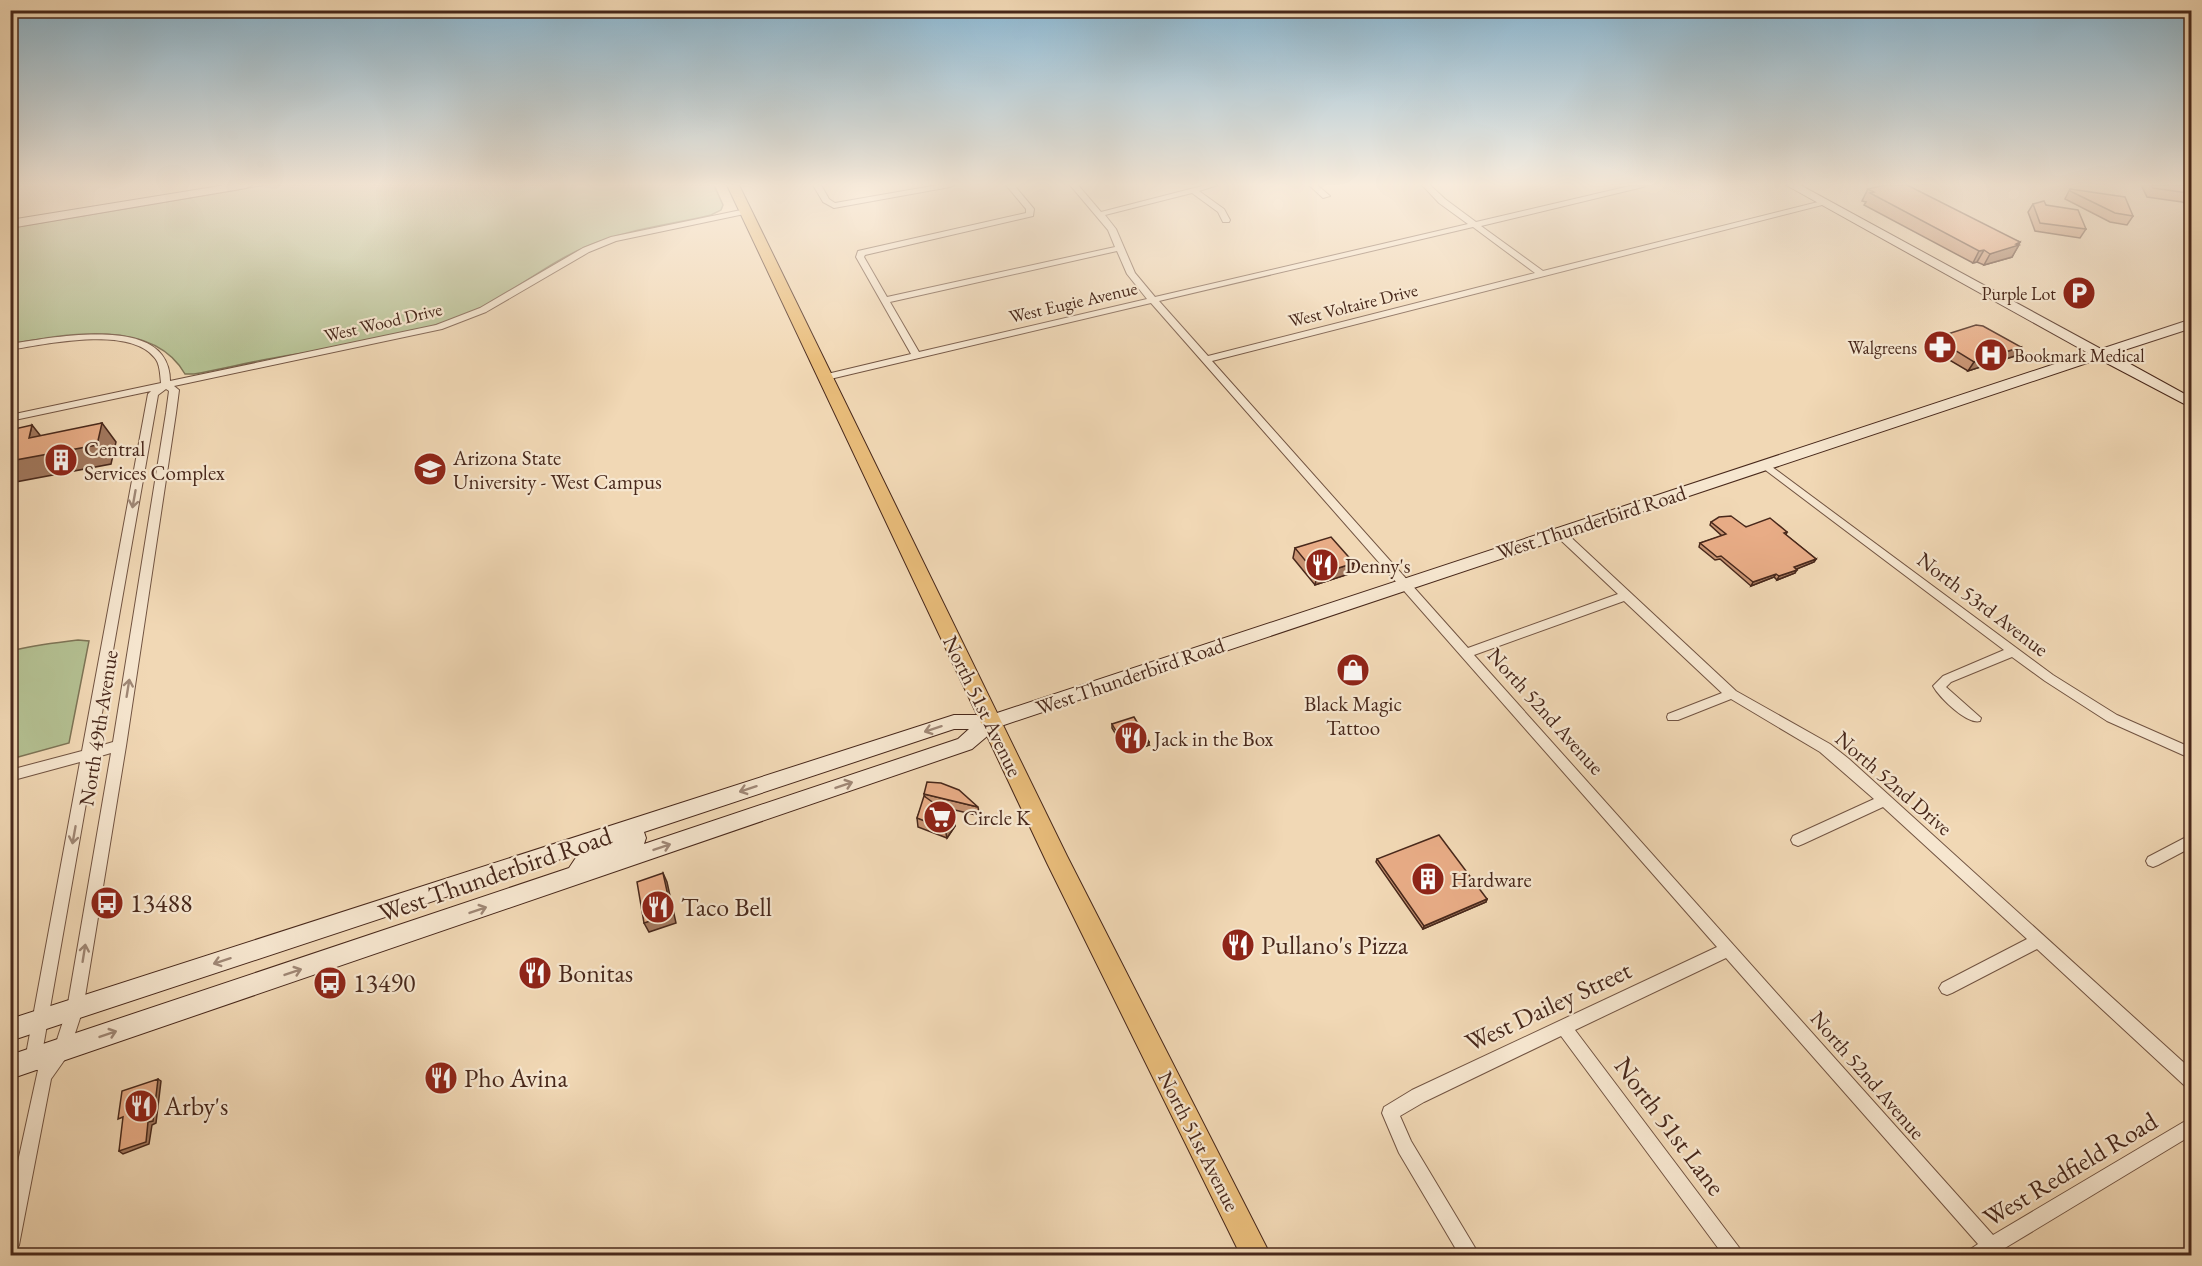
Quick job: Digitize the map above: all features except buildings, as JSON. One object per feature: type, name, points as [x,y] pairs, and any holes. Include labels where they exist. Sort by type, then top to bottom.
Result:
[{"type":"main road","name":"North 51st Avenue","points":[[762,244],[991,722],[1257,1256]]},
{"type":"main road","points":[[1900,244],[2192,404]]},
{"type":"main road","name":"West Thunderbird Road","points":[[10,1030],[954,722],[991,722],[2192,323]]},
{"type":"main road","name":"West Thunderbird Road","points":[[29,1068],[62,1050],[965,744],[991,722]]},
{"type":"main road","points":[[578,877],[582,863],[595,854],[664,828],[680,811]]},
{"type":"main road","points":[[404,901],[405,935]]},
{"type":"street","name":"West Wood Drive","points":[[10,418],[439,327],[483,310],[548,271],[601,244]]},
{"type":"street","points":[[896,244],[861,252],[860,257],[917,356]]},
{"type":"street","name":"North 52nd Avenue","points":[[1118,244],[1131,274],[1153,301],[1996,1251]]},
{"type":"street","name":"West Eugie Avenue","points":[[826,377],[1394,244]]},
{"type":"street","points":[[1501,244],[1542,274]]},
{"type":"street","name":"West Voltaire Drive","points":[[1205,360],[1659,244]]},
{"type":"street","points":[[885,300],[1120,248]]},
{"type":"street","name":"North 49th Avenue","points":[[10,347],[83,337],[117,339],[143,345],[156,352],[162,363],[166,386]]},
{"type":"street","name":"North 49th Avenue","points":[[62,1050],[75,1009],[119,746],[171,413],[174,390],[166,386]]},
{"type":"street","name":"North 49th Avenue","points":[[10,1245],[29,1068],[40,1021],[153,394],[166,386]]},
{"type":"street","name":"North 53rd Avenue","points":[[1764,464],[2012,652],[2112,718],[2192,754]]},
{"type":"street","name":"North 52nd Drive","points":[[1558,532],[1732,694],[1825,748],[1885,800],[2192,1081]]},
{"type":"street","points":[[1466,653],[1626,596]]},
{"type":"street","points":[[1976,718],[1945,694],[1939,686],[1947,680],[2012,652]]},
{"type":"street","points":[[1673,717],[1732,694]]},
{"type":"street","points":[[10,776],[119,746]]},
{"type":"street","points":[[1798,840],[1885,800]]},
{"type":"street","points":[[2153,861],[2192,840]]},
{"type":"street","points":[[1947,988],[2038,941]]},
{"type":"street","name":"West Dailey Street","points":[[1471,1256],[1405,1148],[1390,1113],[1418,1096],[1729,949]]},
{"type":"street","name":"North 51st Lane","points":[[1564,1027],[1735,1256]]},
{"type":"street","name":"West Redfield Road","points":[[1976,1256],[1996,1251],[2192,1125]]},
{"type":"green space","points":[[11,244],[593,244],[572,253],[481,308],[443,323],[373,341],[194,374],[185,374],[171,356],[152,344],[130,337],[81,334],[11,344]]},
{"type":"green space","points":[[78,640],[89,641],[69,743],[11,759],[11,651]]},
{"type":"place","name":"Purple Lot","points":[[2079,293]]},
{"type":"place","name":"Walgreens","points":[[1940,347]]},
{"type":"place","name":"Bookmark Medical","points":[[1991,355]]},
{"type":"place","name":"Central Services Complex","points":[[61,460]]},
{"type":"place","name":"Arizona State University - West Campus","points":[[430,469]]},
{"type":"place","name":"Denny's","points":[[1322,565]]},
{"type":"place","name":"Black Magic Tattoo","points":[[1353,670]]},
{"type":"place","name":"Jack in the Box","points":[[1131,738]]},
{"type":"place","name":"Circle K","points":[[940,817]]},
{"type":"place","name":"Hardware","points":[[1428,879]]},
{"type":"place","name":"13488","points":[[107,903]]},
{"type":"place","name":"Taco Bell","points":[[658,907]]},
{"type":"place","name":"Pullano's Pizza","points":[[1238,945]]},
{"type":"place","name":"Bonitas","points":[[535,973]]},
{"type":"place","name":"13490","points":[[330,983]]},
{"type":"place","name":"Pho Avina","points":[[441,1078]]},
{"type":"place","name":"Arby's","points":[[141,1106]]}]
